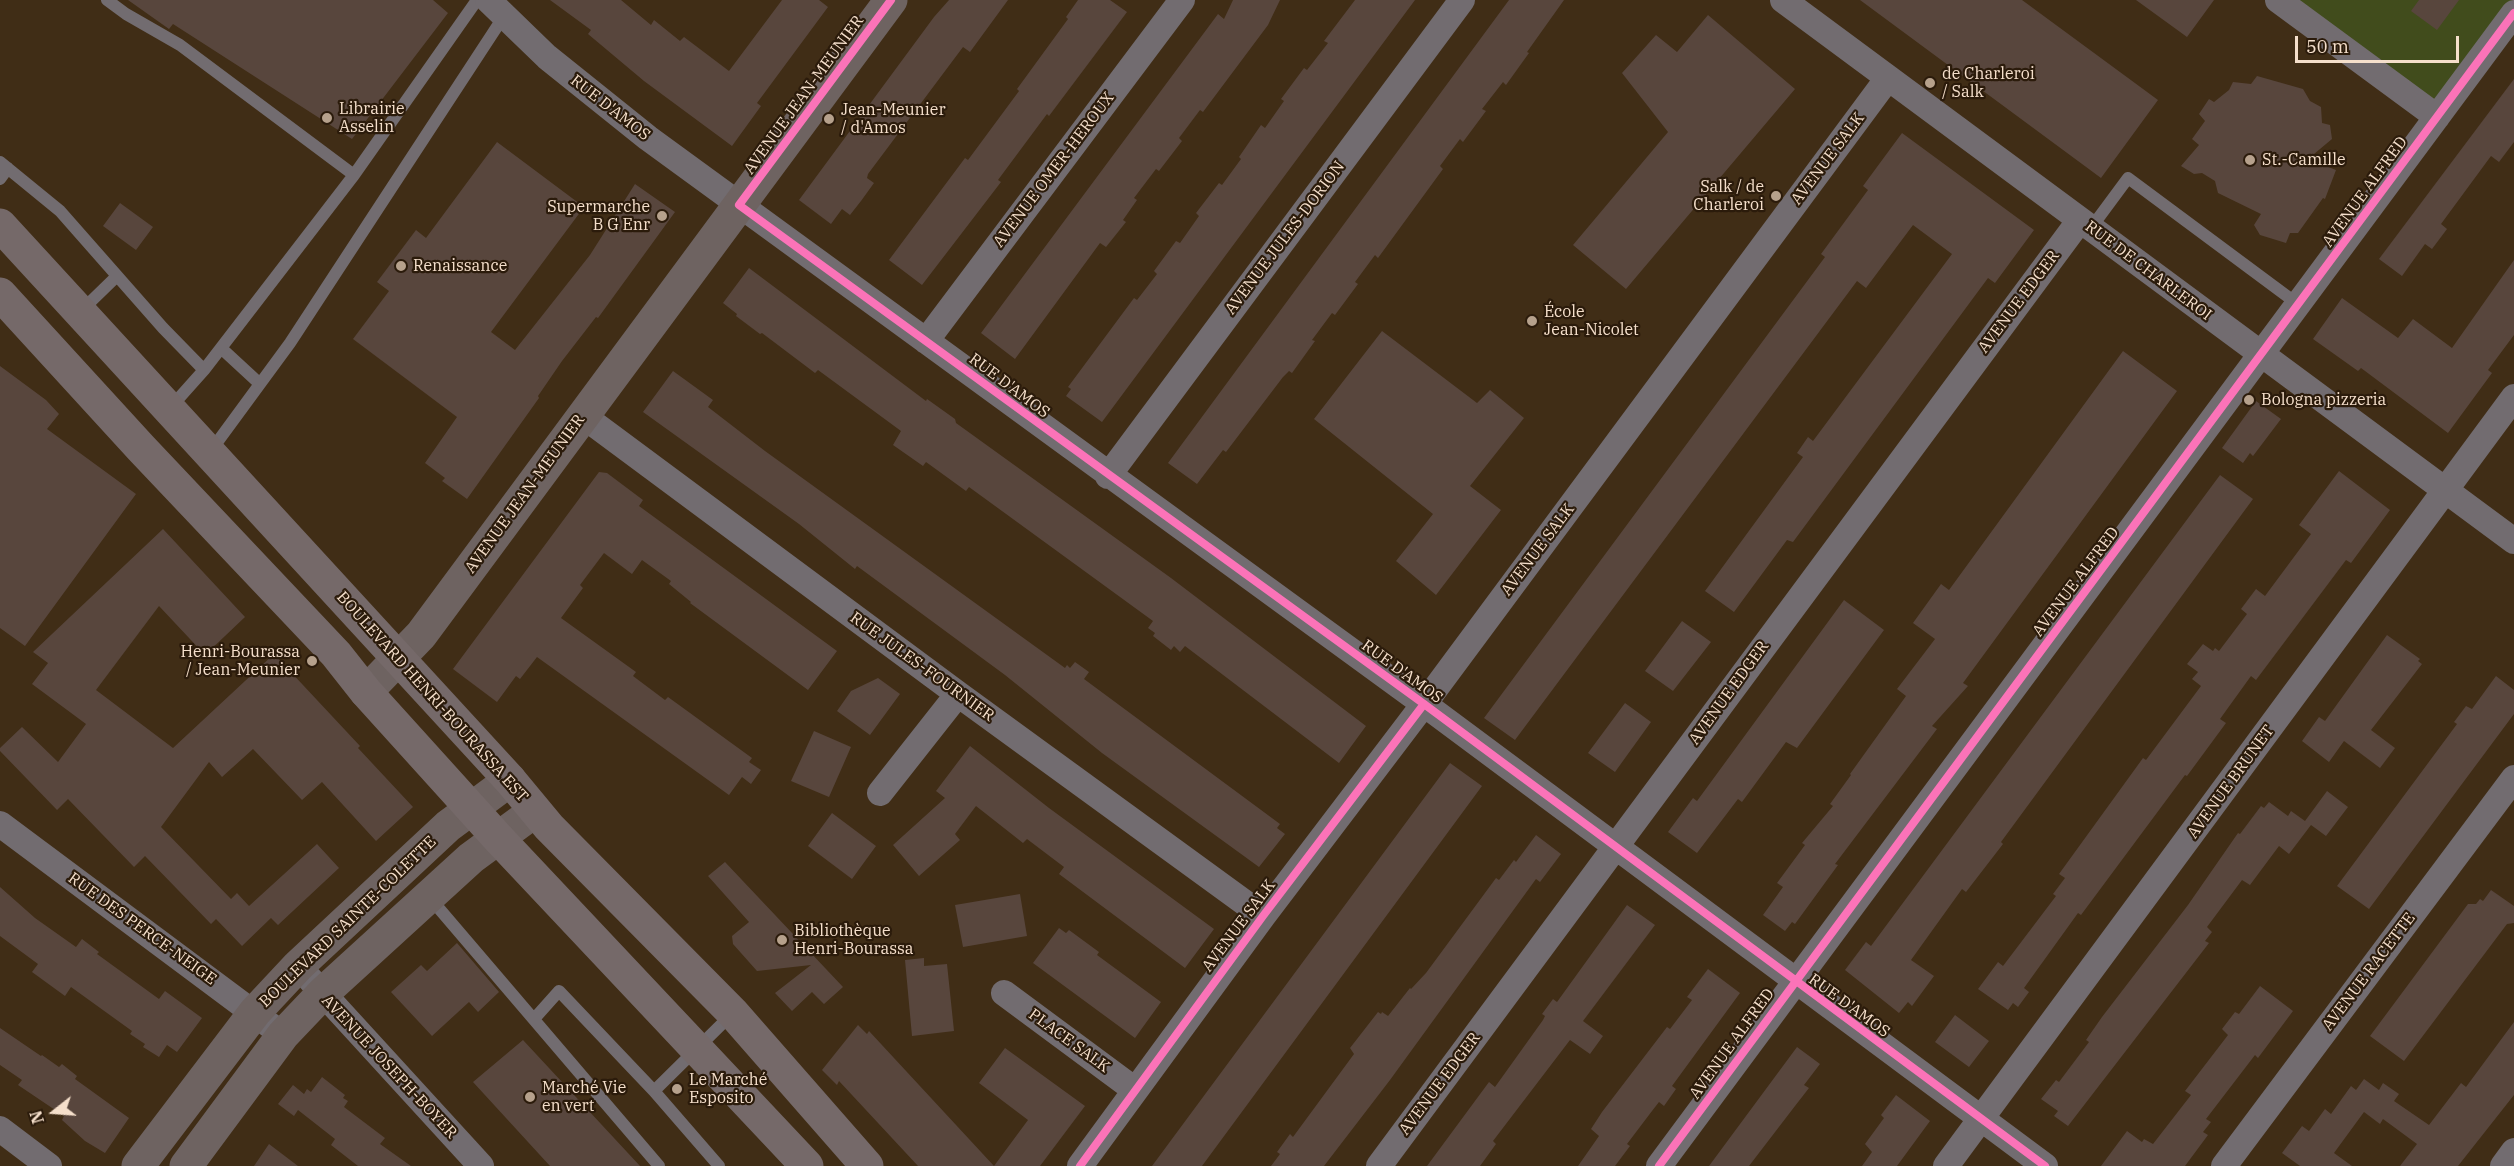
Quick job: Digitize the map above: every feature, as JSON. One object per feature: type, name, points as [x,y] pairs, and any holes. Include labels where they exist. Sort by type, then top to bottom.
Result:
[{"type":"main road","name":"BOULEVARD HENRI-BOURASSA EST","points":[[0,225],[510,780],[535,812],[734,1013],[867,1166]]},
{"type":"main road","points":[[0,294],[336,654],[366,692],[498,838],[807,1166]]},
{"type":"street","name":"AVENUE JEAN-MEUNIER","points":[[366,692],[421,635],[891,0]]},
{"type":"street","name":"AVENUE OMER-HEROUX","points":[[926,341],[1182,0]]},
{"type":"street","name":"AVENUE JULES-DORION","points":[[1108,476],[1462,0]]},
{"type":"street","name":"RUE DE CHARLEROI","points":[[1783,0],[2514,541]]},
{"type":"street","points":[[2278,0],[2437,117]]},
{"type":"street","name":"RUE D'AMOS","points":[[503,5],[580,84],[739,205],[1424,704],[2045,1166]]},
{"type":"street","name":"AVENUE ALFRED","points":[[1659,1166],[2514,13]]},
{"type":"street","name":"AVENUE SALK","points":[[1080,1166],[1263,916],[1424,704],[1888,78]]},
{"type":"street","name":"AVENUE EDGER","points":[[1379,1166],[1615,848],[2085,224]]},
{"type":"street","name":"AVENUE BRUNET","points":[[1946,1166],[2514,397]]},
{"type":"street","name":"RUE JULES-FOURNIER","points":[[582,415],[958,694],[1263,916]]},
{"type":"street","points":[[880,793],[958,694]]},
{"type":"street","name":"AVENUE RACETTE","points":[[2224,1166],[2514,778]]},
{"type":"street","name":"BOULEVARD SAINTE-COLETTE","points":[[138,1166],[255,1012],[298,966],[448,826],[510,780]]},
{"type":"street","name":"BOULEVARD SAINTE-COLETTE","points":[[186,1166],[283,1035],[322,994],[471,858],[535,812]]},
{"type":"street","name":"RUE DES PERCE-NEIGE","points":[[0,824],[283,1035]]},
{"type":"street","name":"AVENUE JOSEPH-BOYER","points":[[298,966],[481,1166]]},
{"type":"street","name":"PLACE SALK","points":[[1004,993],[1135,1090]]},
{"type":"street","points":[[0,1129],[50,1166]]},
{"type":"street","points":[[2503,1166],[2514,1151]]},
{"type":"lane","points":[[107,0],[126,14],[180,45],[354,175]]},
{"type":"lane","points":[[168,410],[204,370],[354,175],[477,0]]},
{"type":"lane","points":[[209,454],[290,343],[503,5]]},
{"type":"lane","points":[[0,179],[4,165],[60,212],[163,328],[204,370]]},
{"type":"lane","points":[[2085,224],[2128,178],[2299,304]]},
{"type":"lane","points":[[79,313],[117,276]]},
{"type":"lane","points":[[221,348],[260,384]]},
{"type":"lane","points":[[429,897],[659,1166]]},
{"type":"lane","points":[[534,1019],[559,991],[654,1091],[719,1166]]},
{"type":"lane","points":[[654,1091],[734,1013]]},
{"type":"green space","points":[[2278,0],[2514,0],[2514,13],[2437,117]]},
{"type":"building","points":[[128,0],[433,0],[448,13],[352,139],[173,24],[169,29]]},
{"type":"building","points":[[550,0],[621,0],[651,25],[654,20],[680,41],[684,37],[729,71],[782,0],[819,0],[828,7],[757,103],[761,106],[732,146],[644,81],[588,34],[591,30]]},
{"type":"building","points":[[949,0],[1008,0],[970,52],[963,47],[868,174],[867,178],[874,183],[850,215],[842,209],[831,224],[799,200],[934,17]]},
{"type":"building","points":[[1078,0],[1110,0],[1127,12],[1049,116],[1047,114],[998,180],[1001,182],[922,285],[889,260],[965,158],[968,160],[1019,91],[1017,89],[1068,19],[1066,17]]},
{"type":"building","points":[[1233,0],[1280,0],[1268,25],[1203,112],[1200,110],[1179,138],[1182,141],[1159,171],[1156,169],[1134,198],[1137,200],[1123,220],[1126,222],[1106,247],[1100,243],[1015,359],[981,333],[1218,14],[1224,19]]},
{"type":"building","points":[[1355,0],[1415,0],[1102,422],[1066,396],[1071,389],[1068,387],[1134,298],[1137,300],[1157,274],[1154,271],[1176,241],[1180,243],[1199,216],[1196,213],[1219,183],[1222,185],[1261,125],[1265,128],[1284,101],[1281,99],[1304,68],[1307,70],[1328,43],[1324,41]]},
{"type":"building","points":[[1509,0],[1564,0],[1506,85],[1503,82],[1482,109],[1486,111],[1463,142],[1460,139],[1440,166],[1443,169],[1378,258],[1375,255],[1355,282],[1358,284],[1335,315],[1332,313],[1312,340],[1315,341],[1292,373],[1289,371],[1283,377],[1226,452],[1223,450],[1197,484],[1168,463]]},
{"type":"building","points":[[1860,0],[2022,0],[2158,100],[2101,178]]},
{"type":"building","points":[[2136,0],[2214,0],[2187,37]]},
{"type":"building","points":[[2419,0],[2459,0],[2437,30],[2411,11]]},
{"type":"building","points":[[1708,15],[1795,89],[1626,289],[1573,245],[1668,132],[1622,73],[1656,35],[1677,52]]},
{"type":"building","name":"St.-Camille","points":[[2257,76],[2303,89],[2310,101],[2321,107],[2322,123],[2330,125],[2332,139],[2308,159],[2336,170],[2325,199],[2323,198],[2298,233],[2290,233],[2286,243],[2260,235],[2254,225],[2261,214],[2218,193],[2215,181],[2202,173],[2194,174],[2181,166],[2199,145],[2192,139],[2205,121],[2199,114],[2209,99],[2214,102],[2229,90],[2233,82],[2251,84]]},
{"type":"building","points":[[2514,79],[2514,142],[2499,162],[2491,156],[2441,224],[2447,229],[2432,249],[2425,244],[2402,276],[2379,259]]},
{"type":"building","points":[[1902,133],[2034,230],[1995,283],[1988,278],[1793,542],[1787,540],[1734,612],[1705,591],[1803,457],[1797,453],[1808,437],[1813,441],[1952,254],[1913,225],[1866,288],[1857,281],[1515,740],[1484,718],[1825,257],[1821,254],[1868,190],[1863,186]]},
{"type":"building","points":[[497,142],[584,207],[491,332],[515,350],[590,255],[635,184],[675,212],[598,318],[596,317],[562,361],[538,396],[539,398],[467,499],[442,481],[445,478],[425,463],[457,417],[353,339],[389,291],[377,282],[416,230],[426,238]]},
{"type":"building","points":[[120,203],[153,227],[136,250],[103,226]]},
{"type":"building","points":[[2514,260],[2514,335],[2488,370],[2492,373],[2448,433],[2361,368],[2358,371],[2313,339],[2342,298],[2398,338],[2413,319],[2452,348]]},
{"type":"building","points":[[749,268],[926,401],[927,399],[955,419],[956,423],[1171,578],[1366,726],[1339,763],[1185,646],[1180,652],[1174,646],[1171,650],[1153,636],[1155,633],[1148,628],[1153,621],[969,487],[966,491],[926,462],[923,466],[893,445],[901,431],[818,370],[815,373],[736,316],[737,314],[723,303]]},
{"type":"building","points":[[1382,331],[1477,403],[1490,390],[1524,418],[1470,486],[1501,510],[1436,595],[1396,561],[1433,514],[1314,419]]},
{"type":"building","points":[[2123,351],[2177,391],[1963,683],[1968,686],[1932,726],[1937,729],[1835,864],[1838,865],[1795,924],[1792,922],[1785,931],[1763,915],[1783,887],[1777,883],[1805,845],[1802,843],[1833,806],[1830,804],[1906,696],[1897,689],[1935,639],[1913,623],[1941,584],[1949,590]]},
{"type":"building","points":[[0,366],[46,400],[59,414],[47,429],[136,494],[25,646],[0,628]]},
{"type":"building","points":[[673,371],[713,400],[708,407],[765,451],[1065,668],[1067,665],[1070,668],[1075,662],[1089,672],[1084,679],[1280,824],[1277,828],[1285,834],[1259,867],[1102,753],[1005,675],[857,566],[855,569],[799,524],[643,412]]},
{"type":"building","points":[[2256,401],[2281,419],[2253,456],[2250,453],[2243,463],[2222,448]]},
{"type":"building","points":[[2339,471],[2390,510],[2351,563],[2346,560],[2256,680],[2251,676],[2220,719],[2226,723],[2081,915],[2078,913],[2024,988],[2029,992],[2018,1007],[2013,1003],[2008,1010],[1978,989],[1998,962],[2003,966],[2056,896],[2053,894],[2065,878],[2059,874],[2143,758],[2146,760],[2201,686],[2192,679],[2198,672],[2187,664],[2203,644],[2213,651],[2215,648],[2219,651],[2247,614],[2241,609],[2256,589],[2265,596],[2311,534],[2299,525]]},
{"type":"building","points":[[599,472],[607,473],[643,500],[639,506],[837,651],[808,690],[690,603],[669,584],[671,581],[642,560],[632,574],[604,553],[580,585],[583,588],[561,618],[636,672],[633,676],[665,700],[668,697],[752,758],[749,762],[761,770],[751,784],[742,777],[729,795],[537,657],[520,679],[516,676],[497,702],[453,669]]},
{"type":"building","points":[[2220,475],[2253,499],[2001,842],[2003,844],[1966,892],[1962,889],[1911,960],[1934,976],[1912,1006],[1908,1002],[1899,1013],[1845,970],[1866,942],[1871,946]]},
{"type":"building","points":[[163,529],[245,617],[205,655],[159,606],[96,690],[173,748],[274,654],[413,807],[376,841],[322,782],[302,800],[253,749],[222,777],[209,762],[161,827],[231,899],[237,893],[249,906],[317,844],[339,868],[278,925],[271,918],[242,946],[216,919],[211,924],[145,856],[134,867],[68,799],[57,810],[0,751],[0,748],[22,727],[58,762],[86,724],[32,684],[48,663],[33,652]]},
{"type":"building","points":[[1844,600],[1884,630],[1797,748],[1786,742],[1742,802],[1738,799],[1697,853],[1668,832],[1693,798],[1697,801]]},
{"type":"building","points":[[1682,621],[1711,642],[1673,691],[1645,671]]},
{"type":"building","points":[[2387,635],[2420,659],[2418,661],[2422,664],[2371,730],[2395,748],[2380,768],[2344,741],[2329,762],[2302,741],[2319,717],[2325,721]]},
{"type":"building","points":[[2496,676],[2514,690],[2514,714],[2369,909],[2337,886],[2457,724],[2454,722],[2466,706],[2472,709]]},
{"type":"building","points":[[878,678],[900,694],[870,735],[837,711],[851,691]]},
{"type":"building","points":[[1625,703],[1651,722],[1615,772],[1588,753]]},
{"type":"building","points":[[814,731],[851,747],[829,797],[791,781]]},
{"type":"building","points":[[970,746],[1049,808],[1214,929],[1185,968],[1059,874],[1064,867],[1027,839],[1023,843],[976,806],[955,834],[960,840],[919,876],[893,845],[945,798],[936,791]]},
{"type":"building","points":[[1450,763],[1482,786],[1202,1166],[1152,1166]]},
{"type":"building","points":[[2327,791],[2348,807],[2326,836],[2311,825],[2289,854],[2279,846],[2250,885],[2242,880],[2207,927],[2212,932],[2205,941],[2209,943],[2068,1126],[2054,1116],[2058,1111],[2041,1099],[2056,1080],[2059,1082],[2089,1042],[2086,1040],[2102,1017],[2188,905],[2238,833],[2240,834],[2261,806],[2264,808],[2269,802],[2288,816],[2291,811],[2305,821]]},
{"type":"building","points":[[832,813],[876,846],[852,879],[808,846]]},
{"type":"building","points":[[1536,835],[1561,854],[1540,882],[1536,879],[1390,1080],[1324,1166],[1271,1166],[1280,1154],[1277,1152],[1290,1134],[1293,1137],[1354,1054],[1350,1048],[1378,1012],[1388,1016],[1410,988],[1426,973],[1496,878],[1499,880],[1514,860],[1516,862]]},
{"type":"building","name":"Bibliothèque Henri-Bourassa","points":[[725,862],[843,987],[824,1004],[812,992],[792,1011],[775,993],[811,965],[757,971],[733,944],[732,936],[749,922],[708,876]]},
{"type":"building","points":[[0,887],[35,918],[76,947],[82,939],[99,952],[97,954],[159,999],[165,991],[202,1018],[177,1052],[167,1045],[159,1057],[143,1047],[145,1044],[130,1034],[132,1031],[71,987],[65,996],[32,972],[38,964],[0,936]]},
{"type":"building","points":[[2491,890],[2514,906],[2514,923],[2507,924],[2404,1061],[2370,1036],[2468,904],[2476,904],[2480,899],[2483,901]]},
{"type":"building","points":[[1020,894],[1027,936],[963,947],[955,905]]},
{"type":"building","points":[[1627,905],[1655,925],[1583,1021],[1603,1036],[1590,1054],[1570,1040],[1493,1141],[1496,1144],[1480,1166],[1427,1166],[1489,1082],[1495,1087],[1543,1020],[1545,1016],[1542,1014],[1553,999],[1557,1002]]},
{"type":"building","points":[[1059,928],[1066,933],[1069,930],[1099,952],[1097,955],[1161,1002],[1135,1038],[1033,963]]},
{"type":"building","points":[[457,943],[499,992],[478,1012],[469,1002],[432,1036],[391,992],[421,965],[427,971]]},
{"type":"building","points":[[924,958],[924,966],[947,964],[954,1031],[912,1036],[905,960]]},
{"type":"building","points":[[1708,969],[1740,993],[1672,1086],[1676,1089],[1664,1106],[1659,1102],[1627,1144],[1630,1146],[1615,1166],[1578,1166],[1599,1136],[1591,1129],[1602,1112],[1667,1027],[1670,1029],[1692,1000],[1687,997]]},
{"type":"building","points":[[2260,986],[2293,1011],[2258,1058],[2255,1055],[2206,1119],[2211,1122],[2203,1132],[2208,1135],[2185,1166],[2101,1166],[2127,1131],[2142,1142],[2144,1139],[2153,1144],[2191,1095],[2185,1091],[2228,1035],[2222,1029],[2235,1012],[2239,1014]]},
{"type":"building","points":[[1955,1015],[1989,1041],[1969,1067],[1935,1042]]},
{"type":"building","points":[[2514,1022],[2514,1095],[2458,1166],[2400,1166],[2417,1144],[2383,1119],[2380,1124],[2364,1112],[2334,1153],[2352,1166],[2300,1166],[2282,1153],[2302,1126],[2309,1131],[2325,1109],[2331,1114],[2351,1086],[2356,1090],[2364,1079],[2379,1090],[2383,1083],[2399,1094],[2394,1101],[2429,1125],[2461,1083],[2466,1087]]},
{"type":"building","points":[[858,1025],[867,1034],[869,1031],[994,1166],[918,1166],[839,1081],[837,1085],[822,1070]]},
{"type":"building","points":[[0,1028],[59,1067],[62,1064],[77,1076],[75,1079],[129,1118],[105,1153],[85,1141],[62,1120],[64,1116],[18,1085],[22,1080],[0,1065]]},
{"type":"building","points":[[523,1040],[640,1166],[550,1166],[473,1082]]},
{"type":"building","points":[[1797,1047],[1820,1064],[1804,1085],[1809,1088],[1749,1166],[1709,1166]]},
{"type":"building","points":[[1005,1048],[1085,1106],[1040,1166],[994,1166],[1028,1120],[979,1083]]},
{"type":"building","points":[[322,1077],[345,1095],[343,1098],[348,1101],[344,1107],[385,1138],[380,1144],[411,1166],[358,1166],[331,1145],[335,1139],[298,1110],[294,1116],[278,1104],[293,1085],[304,1094],[307,1089],[311,1092]]},
{"type":"building","points":[[1896,1095],[1930,1121],[1897,1166],[1862,1166],[1872,1152],[1865,1144],[1884,1118],[1881,1115]]},
{"type":"building","points":[[269,1144],[298,1166],[254,1166]]},
{"type":"cycle path","points":[[891,0],[739,205],[1424,704],[2045,1166]]},
{"type":"cycle path","points":[[1659,1166],[2514,13]]},
{"type":"cycle path","points":[[1080,1166],[1263,916],[1424,704]]},
{"type":"place","name":"de Charleroi / Salk","points":[[1930,83]]},
{"type":"place","name":"Librairie Asselin","points":[[327,118]]},
{"type":"place","name":"Jean-Meunier / d'Amos","points":[[829,119]]},
{"type":"place","name":"St.-Camille","points":[[2250,160]]},
{"type":"place","name":"Salk / de Charleroi","points":[[1776,196]]},
{"type":"place","name":"Supermarche B G Enr","points":[[662,216]]},
{"type":"place","name":"Renaissance","points":[[401,266]]},
{"type":"place","name":"École Jean-Nicolet","points":[[1532,321]]},
{"type":"place","name":"Bologna pizzeria","points":[[2249,400]]},
{"type":"place","name":"Henri-Bourassa / Jean-Meunier","points":[[312,661]]},
{"type":"place","name":"Bibliothèque Henri-Bourassa","points":[[782,940]]},
{"type":"place","name":"Le Marché Esposito","points":[[677,1089]]},
{"type":"place","name":"Marché Vie en vert","points":[[530,1097]]}]
